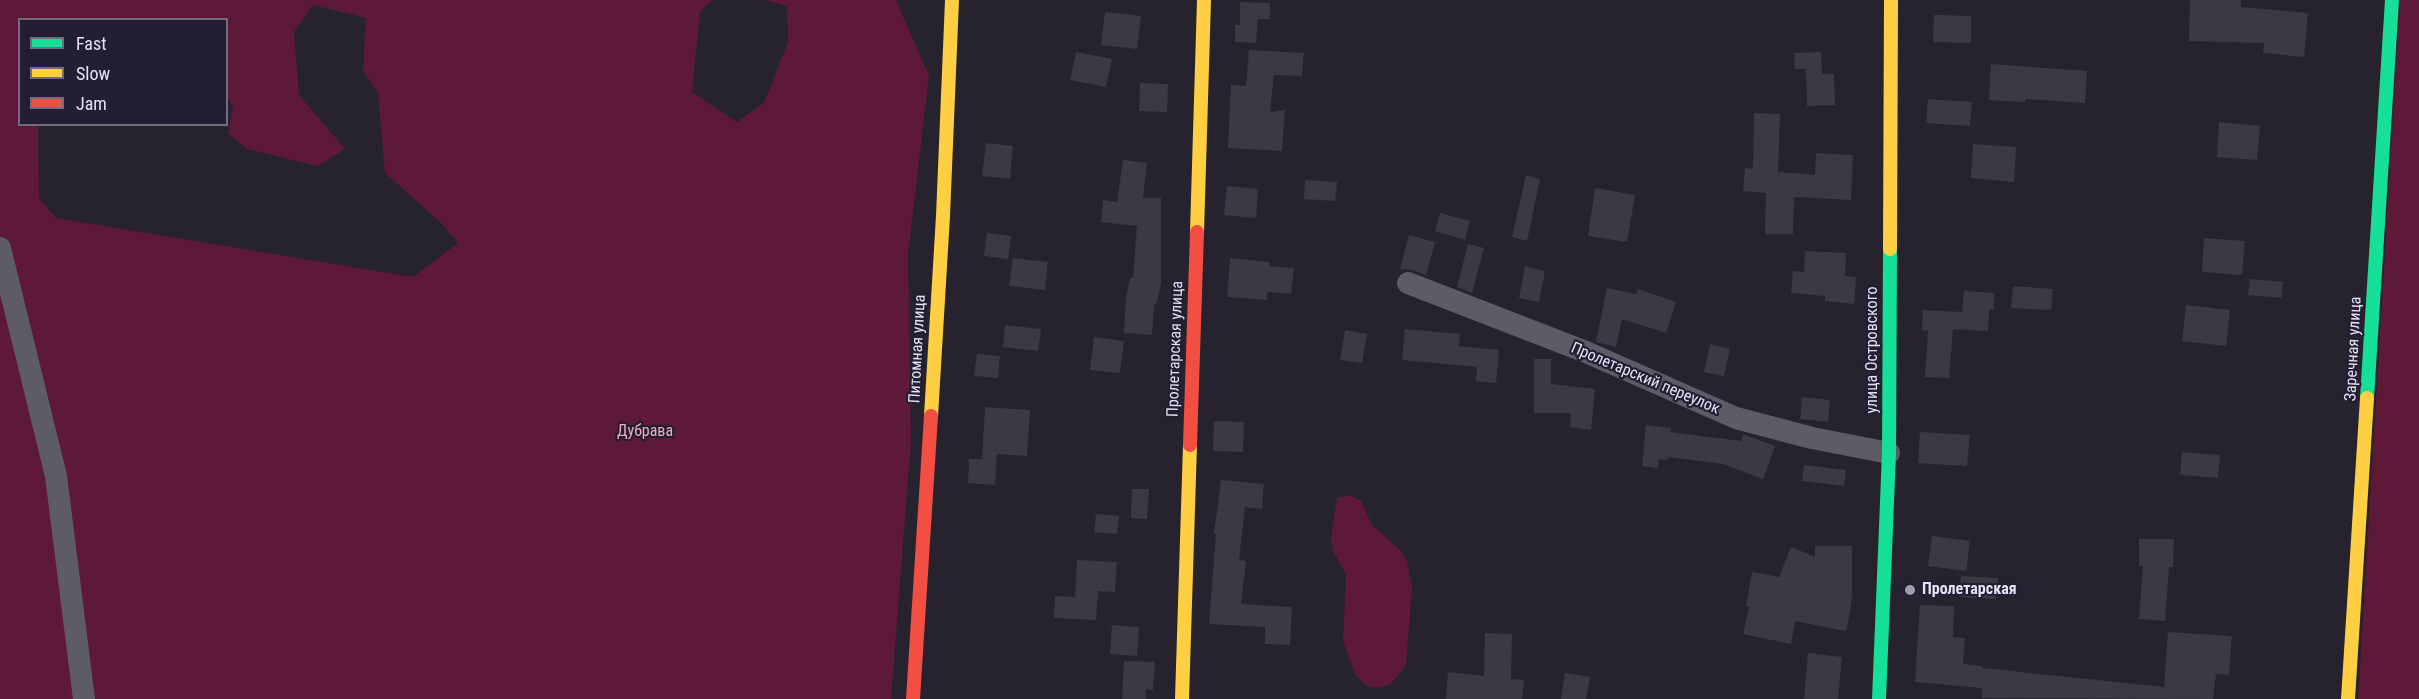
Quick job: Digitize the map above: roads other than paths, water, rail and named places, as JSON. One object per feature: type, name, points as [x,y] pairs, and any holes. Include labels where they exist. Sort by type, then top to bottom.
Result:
[{"type":"street","name":"Питомная улица","points":[[913,699],[943,216],[952,0]]},
{"type":"street","name":"Пролетарская улица","points":[[1182,699],[1204,0]]},
{"type":"street","name":"улица Островского","points":[[1879,699],[1889,453],[1891,0]]},
{"type":"street","name":"Заречная улица","points":[[2348,699],[2392,0]]},
{"type":"street","points":[[0,248],[56,476],[84,699]]},
{"type":"street","name":"Пролетарский переулок","points":[[1408,283],[1586,352],[1736,418],[1812,438],[1889,453]]},
{"type":"place","name":"Пролетарская","points":[[1910,590]]},
{"type":"park label","name":"Дубрава","points":[[645,432]]}]
